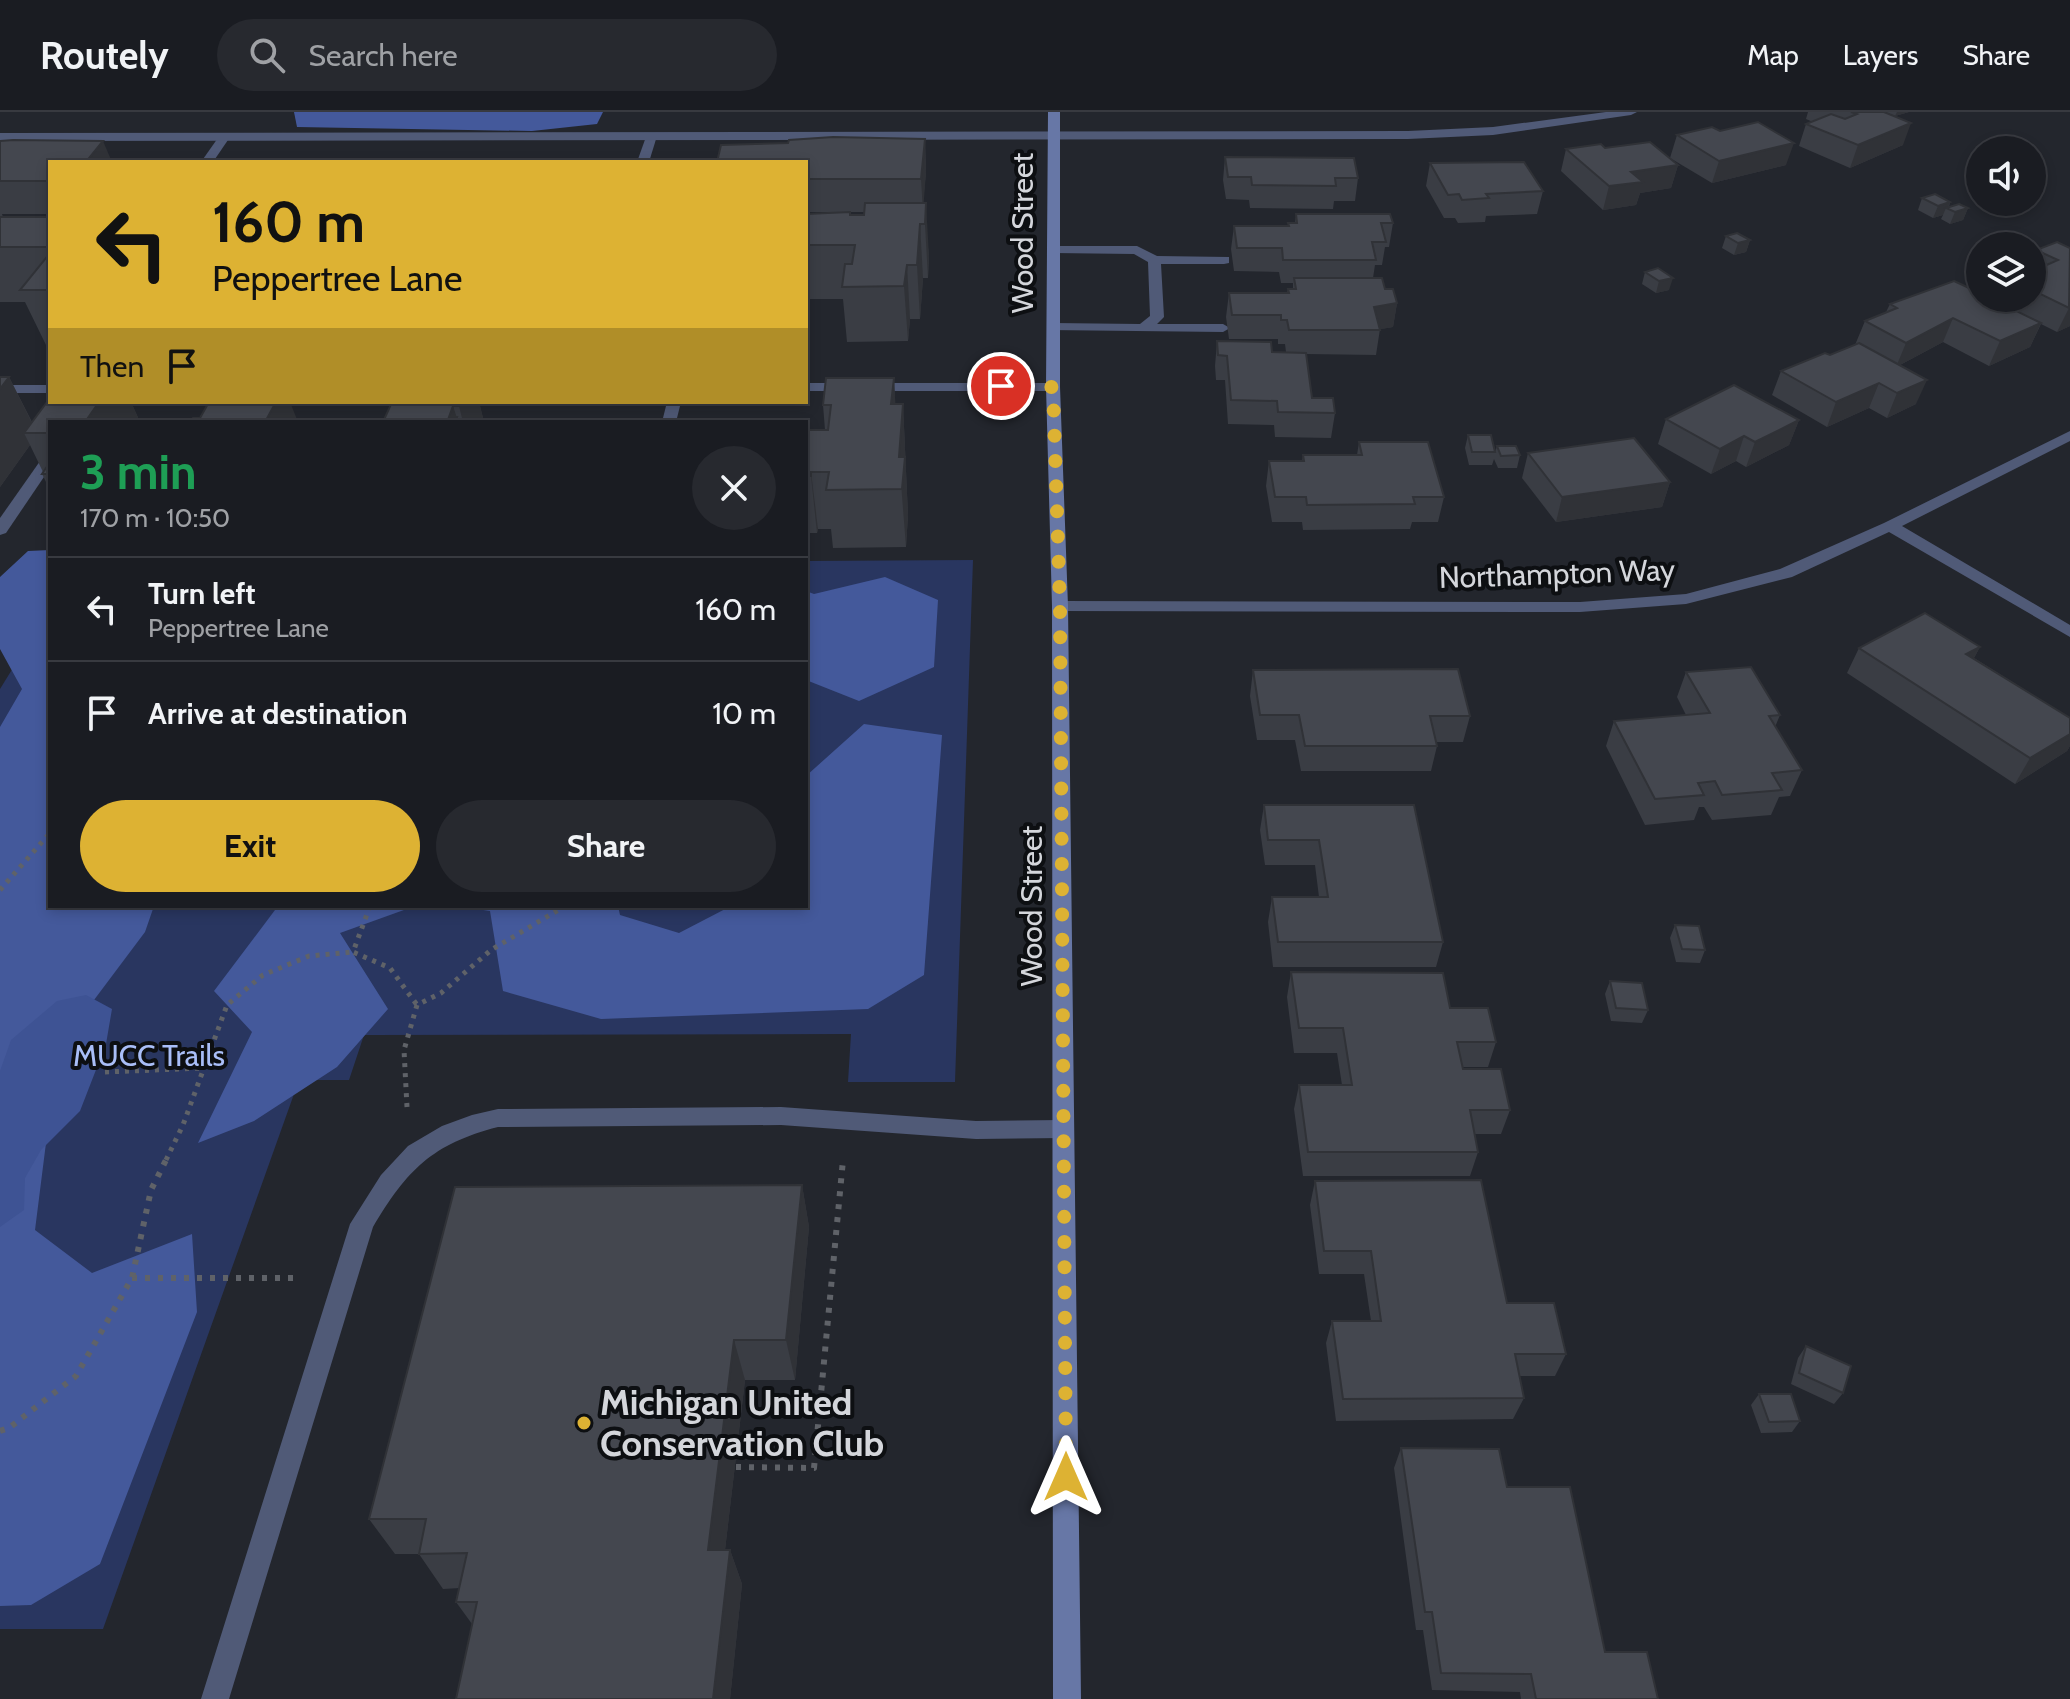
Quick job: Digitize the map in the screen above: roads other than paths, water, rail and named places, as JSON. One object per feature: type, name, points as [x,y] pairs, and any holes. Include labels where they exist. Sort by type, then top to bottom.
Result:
[{"type":"street","name":"Wood Street","points":[[1054,112],[1053,387],[1060,606],[1067,1699]]},
{"type":"street","points":[[0,137],[1408,135],[1520,128],[1631,112]]},
{"type":"street","points":[[644,160],[651,136]]},
{"type":"street","points":[[208,160],[224,137]]},
{"type":"street","points":[[1053,249],[1137,250],[1154,260],[1224,260]]},
{"type":"street","points":[[1143,328],[1157,317],[1154,260]]},
{"type":"street","points":[[1053,327],[1223,328]]},
{"type":"street","points":[[808,387],[1053,387]]},
{"type":"street","points":[[0,389],[48,389]]},
{"type":"street","name":"Northampton Way","points":[[1060,606],[1580,607],[1686,599],[1786,573],[1890,526],[2070,435]]},
{"type":"street","points":[[0,530],[48,460]]},
{"type":"street","points":[[1890,526],[2070,632]]},
{"type":"street","points":[[215,1699],[362,1224],[386,1182],[409,1156],[456,1126],[498,1118],[781,1116],[976,1130],[1063,1129]]},
{"type":"place","name":"Michigan United Conservation Club","points":[[584,1423]]},
{"type":"park label","name":"MUCC Trails","points":[[149,1056]]}]
